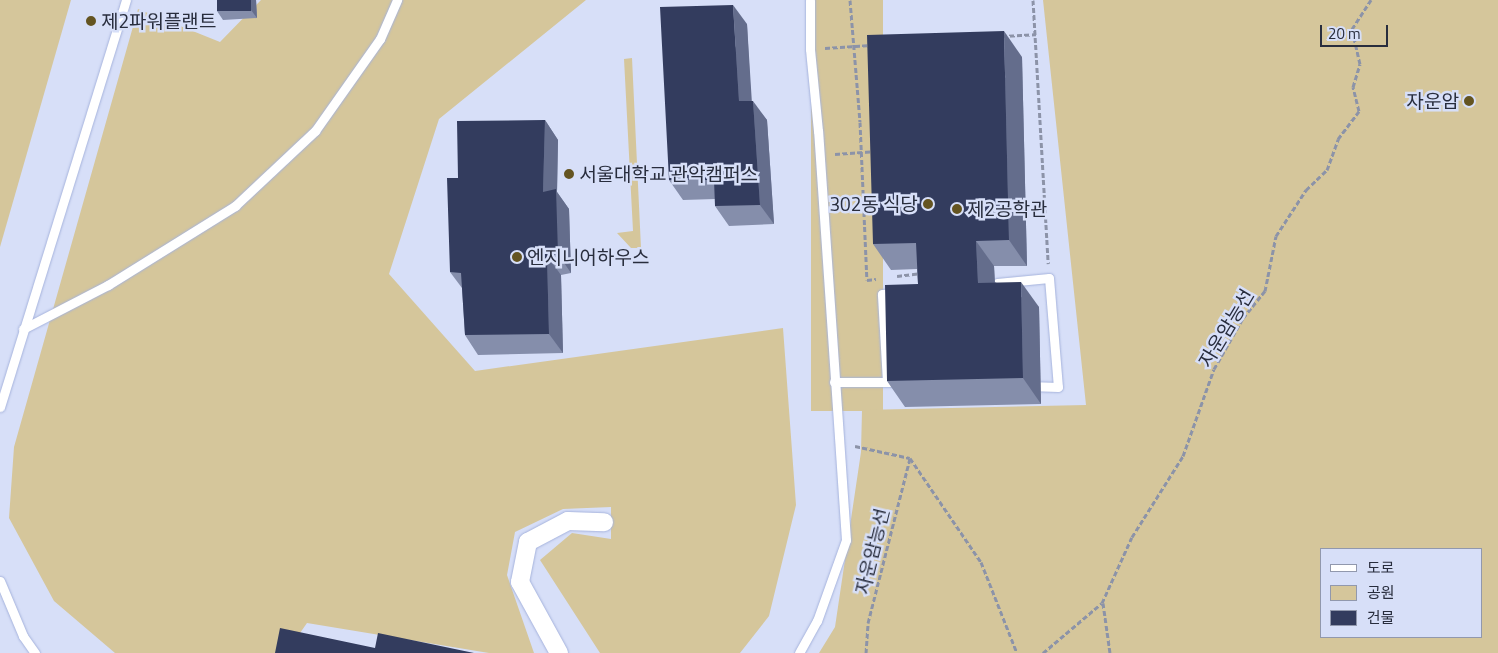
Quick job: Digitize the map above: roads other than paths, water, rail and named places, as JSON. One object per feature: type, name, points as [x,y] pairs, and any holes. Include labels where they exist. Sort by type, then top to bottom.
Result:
[{"type":"street","points":[[559,653],[520,582],[528,542],[568,521],[604,522]]},
{"type":"lane","points":[[0,407],[126,0]]},
{"type":"lane","points":[[23,329],[108,285],[235,206],[314,131],[380,38],[397,0]]},
{"type":"lane","points":[[799,653],[817,621],[846,540],[820,156],[810,49],[810,0]]},
{"type":"lane","points":[[990,284],[1048,278],[1058,386],[1020,385]]},
{"type":"lane","points":[[887,382],[882,294],[912,291]]},
{"type":"lane","points":[[834,382],[906,382]]},
{"type":"lane","points":[[0,581],[23,636],[35,653]]},
{"type":"place","name":"제2파워플랜트","points":[[91,21]]},
{"type":"place","name":"자운암","points":[[1469,101]]},
{"type":"place","name":"서울대학교 관악캠퍼스","points":[[569,174]]},
{"type":"place","name":"302동 식당","points":[[928,204]]},
{"type":"place","name":"제2공학관","points":[[957,209]]},
{"type":"place","name":"엔지니어하우스","points":[[517,257]]}]
